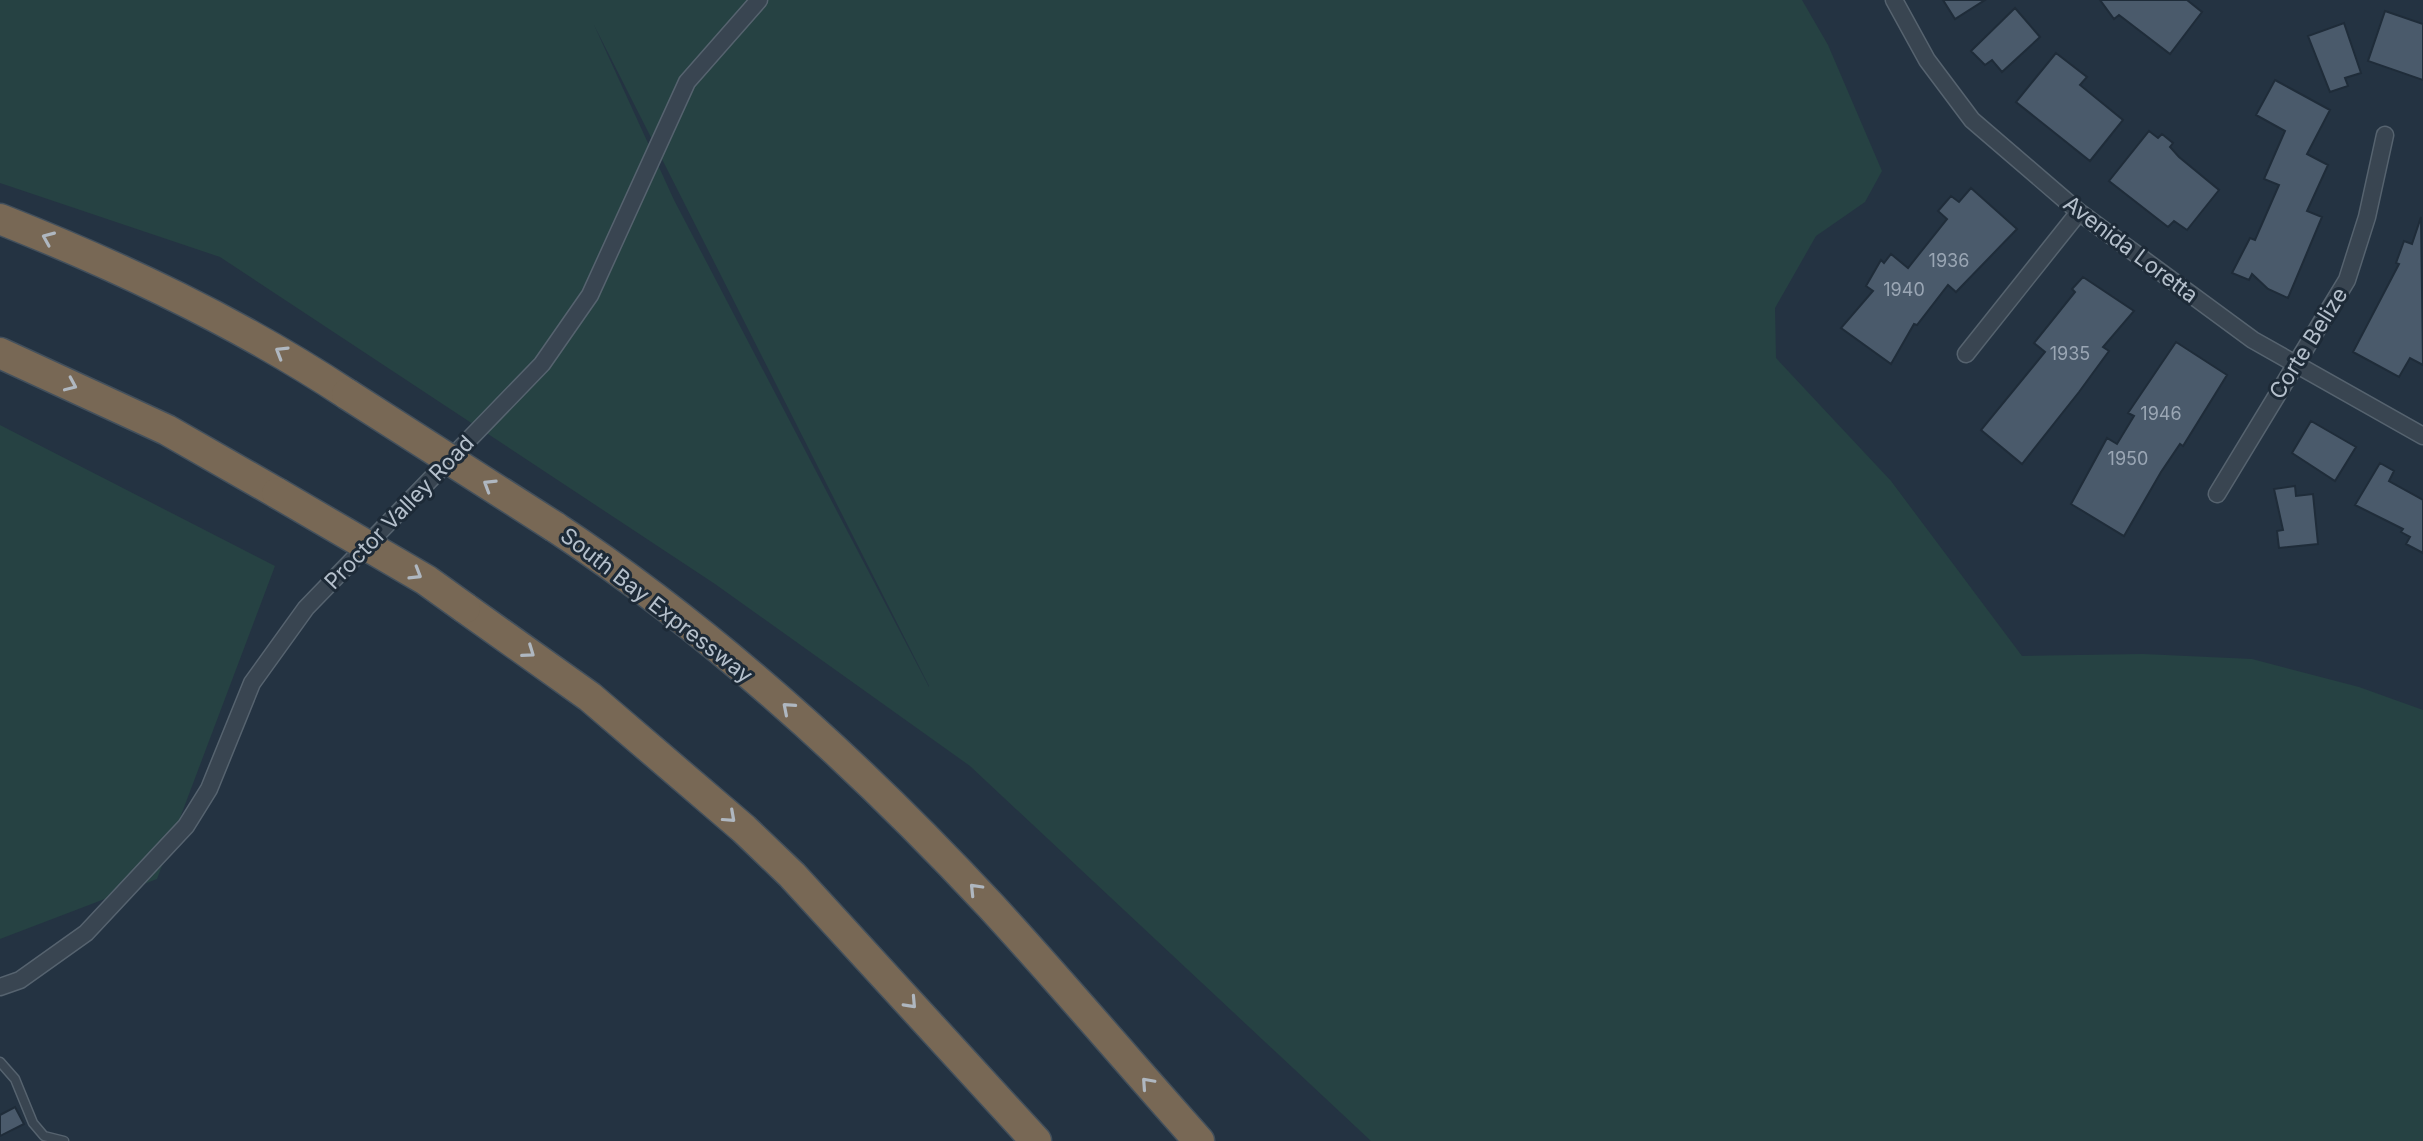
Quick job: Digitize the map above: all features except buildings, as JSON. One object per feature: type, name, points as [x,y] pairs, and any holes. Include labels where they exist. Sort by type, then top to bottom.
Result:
[{"type":"highway","name":"South Bay Expressway","points":[[0,219],[175,295],[245,331],[599,556],[736,664],[890,802],[990,905],[1199,1141]]},
{"type":"highway","points":[[0,353],[167,430],[277,493],[426,580],[590,697],[744,829],[792,875],[1036,1141]]},
{"type":"street","name":"Proctor Valley Road","points":[[0,987],[20,980],[86,933],[186,826],[209,789],[252,683],[306,608],[542,364],[590,295],[687,82],[759,0]]},
{"type":"street","name":"Avenida Loretta","points":[[1894,0],[1927,60],[1972,120],[2079,212],[2253,340],[2423,436]]},
{"type":"street","name":"Corte Belize","points":[[2217,494],[2347,280],[2367,217],[2385,135]]},
{"type":"street","points":[[1966,354],[2079,212]]},
{"type":"lane","points":[[0,1062],[15,1079],[33,1123],[44,1136],[64,1141]]},
{"type":"green space","points":[[0,0],[1802,0],[1828,45],[1882,171],[1865,202],[1816,236],[1775,308],[1776,358],[1891,481],[2022,656],[2143,654],[2252,659],[2359,687],[2423,710],[2423,1141],[1371,1141],[970,766],[715,584],[220,257],[0,183]],"holes":[[[594,25],[929,687],[674,200]]]},
{"type":"green space","points":[[0,425],[275,566],[157,879],[0,939]]}]
